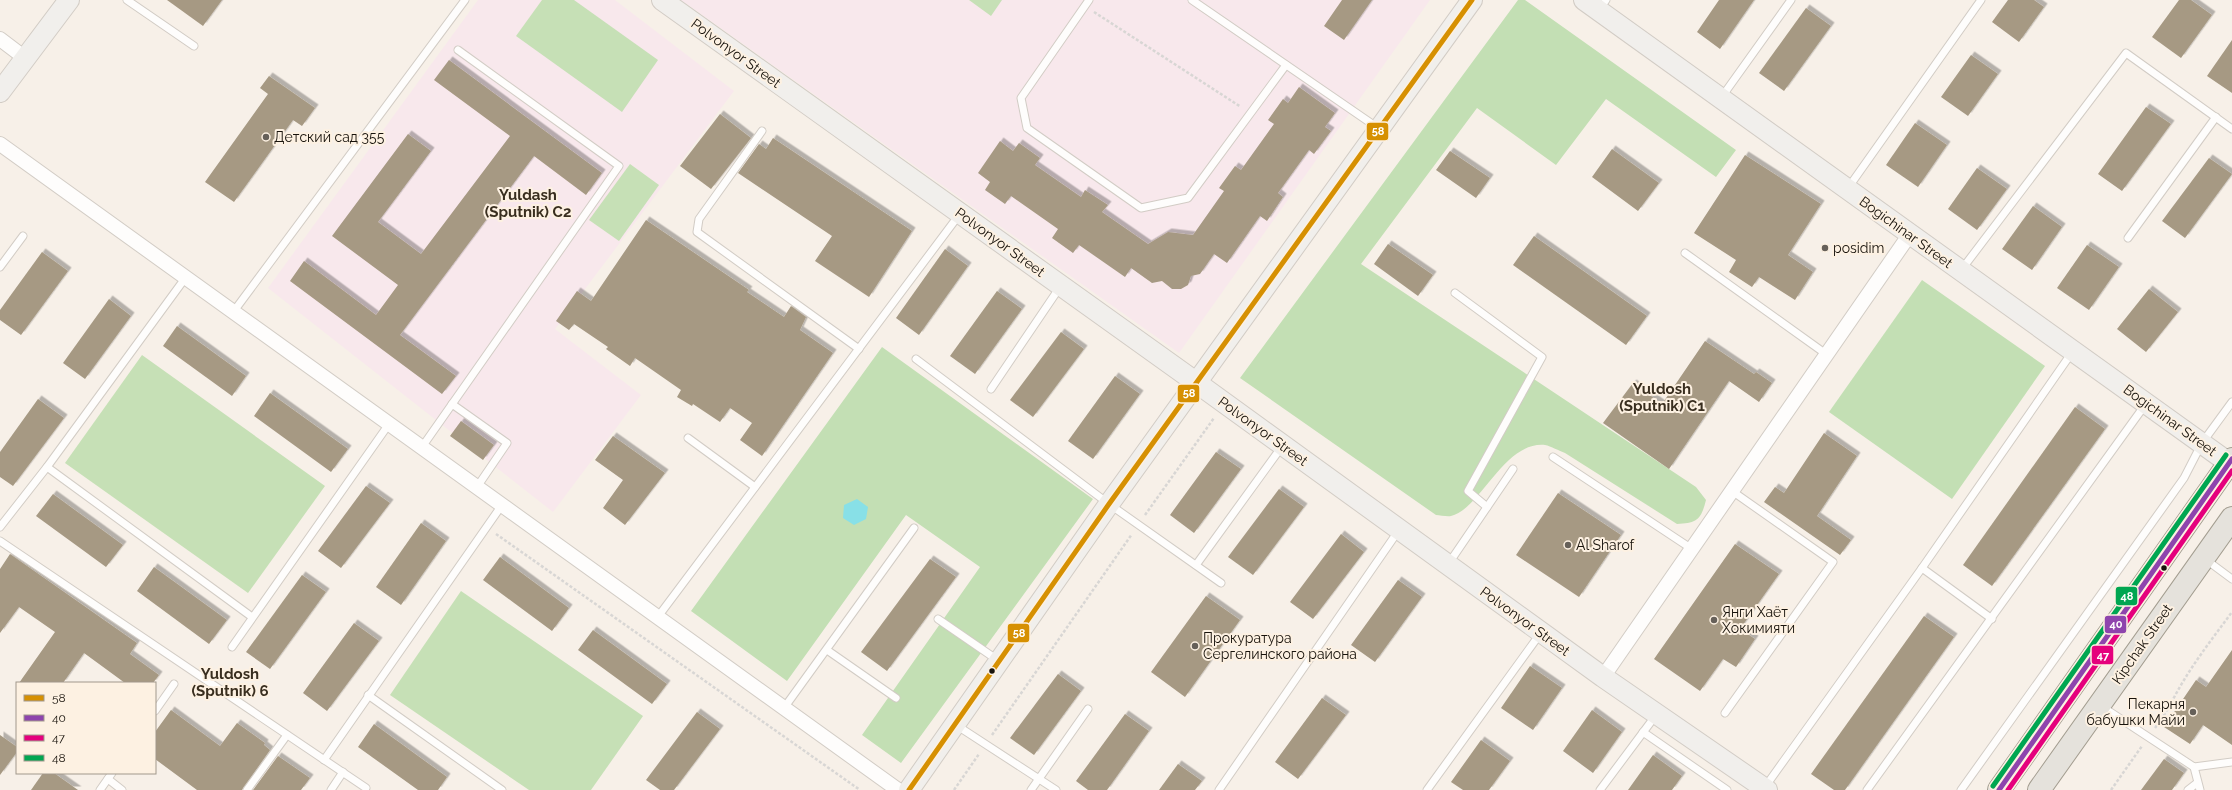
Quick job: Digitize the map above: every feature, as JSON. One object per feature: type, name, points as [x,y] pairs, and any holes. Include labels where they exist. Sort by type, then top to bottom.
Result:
[{"type":"main road","points":[[1999,790],[2230,461]]},
{"type":"main road","name":"Kipchak Street","points":[[2038,790],[2232,518]]},
{"type":"street","points":[[0,92],[69,0]]},
{"type":"street","name":"Polvonyor Street","points":[[662,0],[1224,402],[1603,677],[1765,789]]},
{"type":"street","points":[[909,790],[1109,504],[1472,0]]},
{"type":"street","name":"Bogichinar Street","points":[[1596,3],[1721,98],[2202,444],[2230,461]]},
{"type":"street","points":[[0,39],[25,58]]},
{"type":"street","points":[[0,144],[898,790]]},
{"type":"street","points":[[1603,677],[1910,234]]},
{"type":"lane","points":[[127,0],[194,46]]},
{"type":"lane","points":[[234,311],[465,0]]},
{"type":"lane","points":[[1192,0],[1380,129]]},
{"type":"lane","points":[[1721,98],[1791,0]]},
{"type":"lane","points":[[1847,189],[1981,0]]},
{"type":"lane","points":[[1087,3],[1021,98],[1027,128],[1141,208],[1188,198],[1286,65]]},
{"type":"lane","points":[[422,447],[619,166],[458,50]]},
{"type":"lane","points":[[1961,271],[2126,53],[2232,128]]},
{"type":"lane","points":[[2128,238],[2216,117]]},
{"type":"lane","points":[[762,131],[699,219],[697,232],[859,349]]},
{"type":"lane","points":[[657,618],[960,213]]},
{"type":"lane","points":[[0,267],[23,236]]},
{"type":"lane","points":[[1685,252],[1826,354]]},
{"type":"lane","points":[[0,527],[47,468],[186,277]]},
{"type":"lane","points":[[991,389],[1061,286]]},
{"type":"lane","points":[[1455,293],[1542,357],[1468,491],[1487,507]]},
{"type":"lane","points":[[1765,789],[1922,568],[2073,351]]},
{"type":"lane","points":[[916,359],[1109,504],[1221,583]]},
{"type":"lane","points":[[1961,790],[2184,478],[2202,444],[2232,402]]},
{"type":"lane","points":[[1867,790],[1992,619],[2146,403]]},
{"type":"lane","points":[[452,404],[506,443],[477,487]]},
{"type":"lane","points":[[232,647],[389,424]]},
{"type":"lane","points":[[688,438],[755,487]]},
{"type":"lane","points":[[1196,565],[1283,445]]},
{"type":"lane","points":[[1553,457],[1692,549]]},
{"type":"lane","points":[[47,468],[252,617]]},
{"type":"lane","points":[[1448,565],[1513,469]]},
{"type":"lane","points":[[1725,713],[1833,562],[1732,491]]},
{"type":"lane","points":[[324,760],[502,505]]},
{"type":"lane","points":[[784,708],[914,528]]},
{"type":"lane","points":[[1219,790],[1399,530]]},
{"type":"lane","points":[[0,541],[366,788]]},
{"type":"lane","points":[[2203,558],[2232,579]]},
{"type":"lane","points":[[1922,568],[1992,619]]},
{"type":"lane","points":[[938,619],[999,662]]},
{"type":"lane","points":[[1427,790],[1541,632]]},
{"type":"lane","points":[[827,650],[896,698]]},
{"type":"lane","points":[[156,711],[174,684]]},
{"type":"lane","points":[[368,695],[502,790]]},
{"type":"lane","points":[[2099,704],[2194,767],[2232,762]]},
{"type":"lane","points":[[1031,790],[1088,709]]},
{"type":"lane","points":[[1600,790],[1657,714]]},
{"type":"lane","points":[[955,724],[1056,790]]},
{"type":"lane","points":[[1643,732],[1727,790]]},
{"type":"lane","points":[[247,790],[287,735]]},
{"type":"lane","points":[[2188,790],[2198,787],[2194,767]]},
{"type":"lane","points":[[331,790],[343,772]]},
{"type":"lane","points":[[100,790],[110,776],[122,790]]},
{"type":"path","points":[[1087,3],[1251,113]]},
{"type":"path","points":[[954,790],[1224,402]]},
{"type":"path","points":[[486,527],[860,790]]},
{"type":"path","points":[[2111,790],[2148,737],[2166,715],[2171,700],[2194,664],[2232,612]]},
{"type":"shaded area","points":[[478,0],[615,0],[734,91],[555,329],[641,395],[553,512],[268,288]]},
{"type":"shaded area","points":[[681,0],[1430,0],[1179,353]]},
{"type":"green space","points":[[542,0],[574,0],[658,60],[622,112],[516,36]]},
{"type":"green space","points":[[969,0],[1002,0],[991,16]]},
{"type":"green space","points":[[1518,0],[1525,0],[1736,150],[1716,177],[1606,99],[1556,165],[1477,108],[1361,264],[1696,487],[1706,500],[1700,516],[1689,523],[1677,524],[1565,453],[1545,445],[1530,447],[1517,453],[1462,511],[1451,516],[1436,515],[1240,378]]},
{"type":"green space","points":[[630,164],[659,185],[619,241],[589,220]]},
{"type":"green space","points":[[1922,280],[2045,366],[1952,499],[1829,412]]},
{"type":"green space","points":[[882,347],[1093,499],[901,763],[862,735],[980,567],[906,515],[787,681],[691,611]]},
{"type":"green space","points":[[142,355],[325,486],[248,593],[65,463]]},
{"type":"green space","points":[[461,591],[643,716],[591,790],[529,790],[390,695]]},
{"type":"water","points":[[857,499],[868,507],[866,519],[854,525],[843,518],[844,505]]},
{"type":"building","points":[[167,0],[222,0],[203,26]]},
{"type":"building","points":[[1342,0],[1372,0],[1344,40],[1324,26]]},
{"type":"building","points":[[1719,0],[1754,0],[1720,49],[1697,32]]},
{"type":"building","points":[[2008,0],[2034,0],[2044,7],[2019,42],[1992,22]]},
{"type":"building","points":[[2179,0],[2191,0],[2212,15],[2181,58],[2152,37]]},
{"type":"building","points":[[1806,8],[1831,26],[1784,91],[1759,73]]},
{"type":"building","points":[[2232,40],[2232,93],[2207,76]]},
{"type":"building","points":[[1971,55],[1998,74],[1968,116],[1941,97]]},
{"type":"building","points":[[449,60],[602,173],[586,195],[534,156],[400,335],[456,376],[442,394],[290,281],[304,261],[376,315],[398,285],[332,236],[408,134],[431,151],[378,222],[421,254],[510,136],[434,80]]},
{"type":"building","points":[[269,76],[315,108],[302,126],[293,120],[234,202],[205,182],[268,94],[260,88]]},
{"type":"building","points":[[1299,87],[1335,113],[1325,127],[1331,131],[1314,154],[1309,150],[1278,193],[1283,197],[1267,221],[1260,216],[1227,263],[1214,254],[1200,274],[1191,276],[1188,285],[1181,289],[1172,289],[1162,281],[1152,283],[1131,268],[1125,277],[1079,245],[1073,253],[1052,238],[1058,229],[1011,196],[1005,204],[985,190],[990,182],[978,173],[1000,141],[1013,151],[1019,143],[1040,158],[1035,165],[1081,197],[1085,190],[1108,205],[1102,212],[1148,244],[1168,232],[1193,235],[1224,191],[1219,188],[1235,166],[1241,170],[1274,124],[1268,120],[1283,99],[1288,103]]},
{"type":"building","points":[[2146,107],[2171,124],[2122,191],[2098,174]]},
{"type":"building","points":[[720,114],[751,138],[711,189],[680,166]]},
{"type":"building","points":[[1915,123],[1947,145],[1918,187],[1886,165]]},
{"type":"building","points":[[773,138],[912,231],[869,297],[815,261],[832,236],[738,173],[759,144],[766,149]]},
{"type":"building","points":[[1612,149],[1659,183],[1638,211],[1592,177]]},
{"type":"building","points":[[1450,151],[1490,178],[1476,198],[1436,170]]},
{"type":"building","points":[[1745,155],[1821,204],[1788,255],[1813,272],[1795,300],[1759,277],[1752,287],[1729,272],[1736,260],[1694,233]]},
{"type":"building","points":[[2209,158],[2232,174],[2185,238],[2162,221]]},
{"type":"building","points":[[1977,168],[2007,189],[1977,230],[1948,209]]},
{"type":"building","points":[[2033,206],[2062,227],[2032,270],[2002,249]]},
{"type":"building","points":[[646,220],[749,290],[747,292],[784,317],[791,306],[806,317],[800,330],[833,353],[762,456],[740,440],[752,423],[730,408],[720,422],[693,404],[692,406],[677,397],[681,390],[635,358],[630,366],[606,349],[608,347],[574,324],[569,330],[556,321],[577,291],[591,301]]},
{"type":"building","points":[[1534,236],[1647,316],[1626,345],[1513,265]]},
{"type":"building","points":[[1388,244],[1433,275],[1418,296],[1374,264]]},
{"type":"building","points":[[2087,245],[2119,267],[2089,310],[2057,288]]},
{"type":"building","points":[[945,249],[968,266],[919,335],[896,318]]},
{"type":"building","points":[[42,252],[68,271],[21,335],[0,320],[0,310]]},
{"type":"building","points":[[2149,289],[2178,312],[2146,352],[2117,329]]},
{"type":"building","points":[[997,291],[1022,309],[975,374],[950,356]]},
{"type":"building","points":[[109,299],[131,316],[85,379],[63,363]]},
{"type":"building","points":[[177,326],[246,376],[232,396],[163,346]]},
{"type":"building","points":[[1061,332],[1084,349],[1033,417],[1010,400]]},
{"type":"building","points":[[1705,341],[1754,374],[1756,372],[1772,383],[1759,402],[1729,381],[1669,469],[1603,423],[1633,383],[1662,404]]},
{"type":"building","points":[[1115,376],[1140,394],[1093,459],[1068,441]]},
{"type":"building","points":[[270,393],[348,449],[331,472],[254,416]]},
{"type":"building","points":[[38,399],[64,418],[13,486],[0,477],[0,452]]},
{"type":"building","points":[[2075,407],[2105,429],[1992,586],[1963,565]]},
{"type":"building","points":[[461,421],[494,445],[483,460],[450,436]]},
{"type":"building","points":[[1824,433],[1857,456],[1817,516],[1851,540],[1840,555],[1764,502],[1775,487],[1784,493]]},
{"type":"building","points":[[613,436],[665,473],[625,525],[603,508],[623,480],[595,460]]},
{"type":"building","points":[[1216,452],[1241,469],[1194,533],[1170,515]]},
{"type":"building","points":[[366,486],[390,503],[341,568],[318,551]]},
{"type":"building","points":[[1279,489],[1304,507],[1253,575],[1228,557]]},
{"type":"building","points":[[1558,493],[1621,535],[1579,597],[1516,555]]},
{"type":"building","points":[[53,494],[123,545],[106,567],[36,516]]},
{"type":"building","points":[[421,523],[446,541],[401,605],[376,587]]},
{"type":"building","points":[[1341,534],[1364,552],[1313,619],[1290,602]]},
{"type":"building","name":"Янги Хаёт Хокимияти","points":[[1735,544],[1779,574],[1740,629],[1755,639],[1736,667],[1723,659],[1700,691],[1654,659]]},
{"type":"building","points":[[10,554],[137,643],[130,654],[159,675],[154,682],[124,682],[84,653],[64,682],[20,682],[55,632],[19,607],[0,633],[0,569]]},
{"type":"building","points":[[500,557],[569,608],[552,631],[483,580]]},
{"type":"building","points":[[930,559],[956,577],[887,671],[861,652]]},
{"type":"building","points":[[154,567],[227,620],[209,644],[137,591]]},
{"type":"building","points":[[302,575],[326,592],[270,669],[246,652]]},
{"type":"building","points":[[1398,580],[1422,597],[1375,662],[1351,645]]},
{"type":"building","name":"Прокуратура Сергелинского района","points":[[1206,596],[1240,620],[1185,697],[1151,672]]},
{"type":"building","points":[[1924,616],[1954,637],[1845,790],[1834,790],[1811,774]]},
{"type":"building","points":[[354,623],[379,641],[327,711],[303,693]]},
{"type":"building","points":[[593,630],[667,684],[652,704],[578,650]]},
{"type":"building","points":[[2232,650],[2232,745],[2203,725],[2190,744],[2164,727],[2196,680],[2206,687]]},
{"type":"building","points":[[1530,666],[1562,688],[1533,730],[1501,708]]},
{"type":"building","points":[[1058,674],[1081,691],[1034,755],[1010,738]]},
{"type":"building","points":[[1322,698],[1346,715],[1298,779],[1275,762]]},
{"type":"building","points":[[171,710],[220,746],[237,723],[265,743],[264,745],[270,750],[242,790],[197,790],[156,760],[156,731]]},
{"type":"building","points":[[1592,710],[1622,732],[1593,773],[1563,751]]},
{"type":"building","points":[[697,712],[720,729],[674,790],[660,790],[646,780]]},
{"type":"building","points":[[1125,714],[1149,731],[1107,790],[1088,790],[1076,781]]},
{"type":"building","points":[[374,724],[447,777],[438,790],[418,790],[358,747]]},
{"type":"building","points":[[0,735],[16,746],[16,753],[0,775]]},
{"type":"building","points":[[1481,740],[1510,761],[1489,790],[1463,790],[1451,782]]},
{"type":"building","points":[[1653,755],[1682,776],[1672,790],[1628,790]]},
{"type":"building","points":[[278,756],[310,778],[301,790],[253,790]]},
{"type":"building","points":[[2164,759],[2184,773],[2172,790],[2141,790]]},
{"type":"building","points":[[1178,764],[1202,781],[1195,790],[1159,790]]},
{"type":"building","points":[[42,774],[55,774],[78,790],[31,790]]},
{"type":"transit line","name":"58","points":[[909,790],[1109,504],[1472,0]]},
{"type":"transit line","name":"48","points":[[1993,786],[2226,455]]},
{"type":"transit line","name":"40","points":[[1999,790],[2232,459]]},
{"type":"transit line","name":"47","points":[[2008,790],[2232,471]]},
{"type":"place","name":"Детский сад 355","points":[[266,137]]},
{"type":"place","name":"posidim","points":[[1825,248]]},
{"type":"place","name":"Al Sharof","points":[[1568,545]]},
{"type":"place","name":"Янги Хаёт Хокимияти","points":[[1714,620]]},
{"type":"place","name":"Прокуратура Сергелинского района","points":[[1195,646]]},
{"type":"place","name":"Пекарня бабушки Майи","points":[[2193,712]]},
{"type":"district","name":"Yuldash (Sputnik) C2","points":[[528,204]]},
{"type":"district","name":"Yuldosh (Sputnik) C1","points":[[1662,398]]},
{"type":"district","name":"Yuldosh (Sputnik) 6","points":[[230,682]]}]
